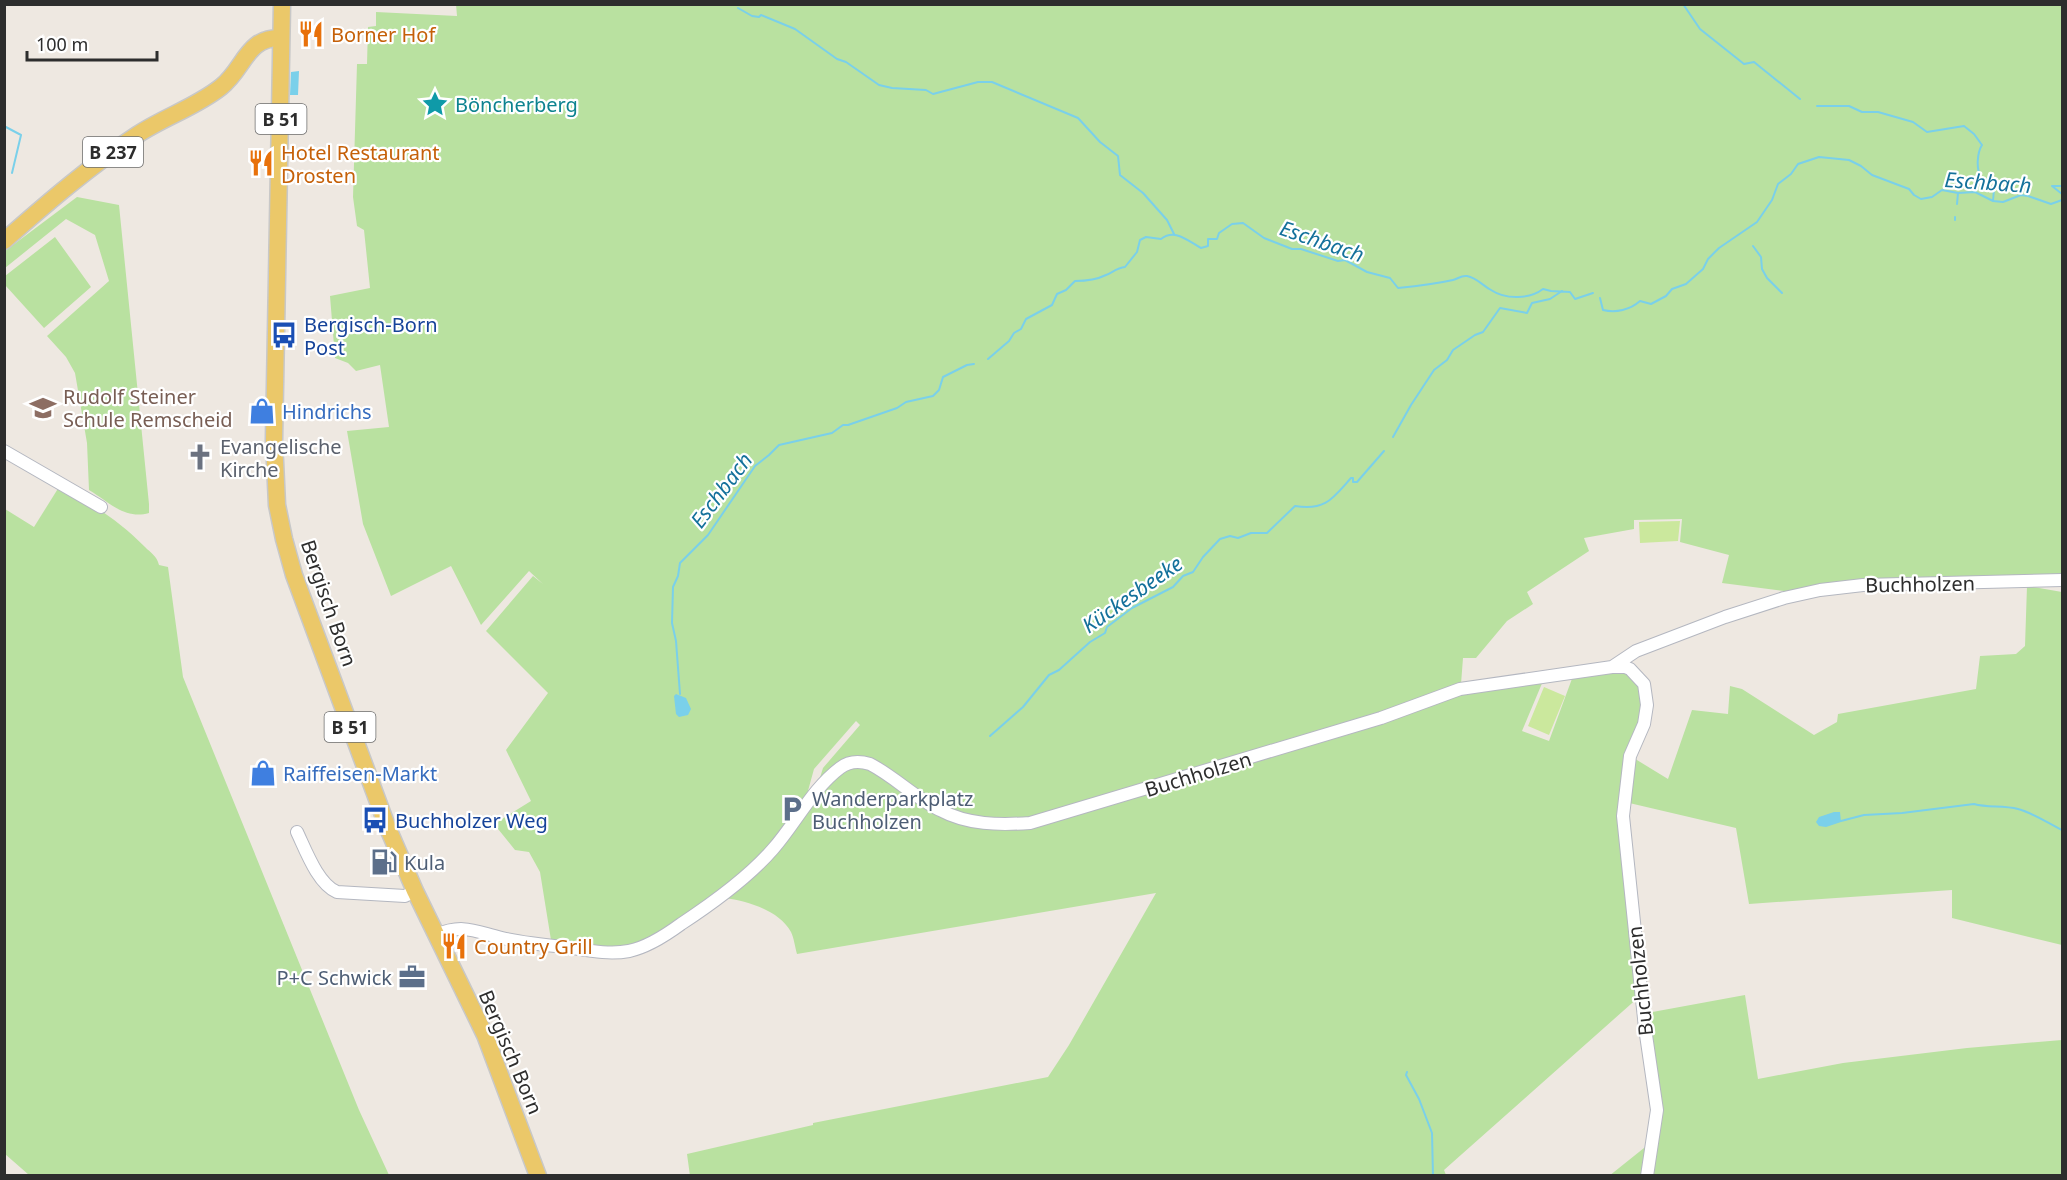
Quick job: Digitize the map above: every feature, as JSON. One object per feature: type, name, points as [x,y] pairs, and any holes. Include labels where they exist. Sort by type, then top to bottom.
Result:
[{"type":"main road","name":"Bergisch Born","points":[[282,4],[274,440],[279,514],[294,575],[369,780],[416,891],[493,1055],[538,1176]]},
{"type":"main road","name":"B 237","points":[[4,241],[73,181],[139,134],[220,89],[235,73],[254,45],[264,39],[281,38]]},
{"type":"street","points":[[4,451],[101,507]]},
{"type":"street","name":"Buchholzen","points":[[1612,668],[1636,651],[1725,617],[1784,598],[1820,590],[1863,585],[2062,580]]},
{"type":"street","name":"Buchholzen","points":[[436,935],[463,928],[511,940],[603,952],[636,949],[675,928],[729,889],[772,850],[823,784],[846,764],[859,762],[878,768],[929,805],[951,816],[981,823],[1030,823],[1374,721],[1460,689],[1625,667],[1635,673],[1644,684],[1646,697],[1644,724],[1630,756],[1623,816],[1645,1028],[1657,1110],[1647,1176]]},
{"type":"street","points":[[297,832],[321,880],[337,892],[405,896],[416,891]]},
{"type":"green space","points":[[456,4],[2062,5],[2062,576],[1792,592],[1722,583],[1729,555],[1680,542],[1682,519],[1634,520],[1634,529],[1584,538],[1589,551],[1527,592],[1533,604],[1507,621],[1476,658],[1463,658],[1461,684],[1393,710],[1029,820],[1001,821],[951,812],[868,760],[818,784],[823,768],[860,725],[856,721],[814,769],[806,798],[772,848],[728,888],[648,939],[629,946],[599,947],[551,940],[540,872],[529,852],[515,850],[494,824],[531,801],[506,750],[548,693],[486,631],[533,576],[543,584],[529,571],[481,625],[451,566],[391,596],[363,524],[347,431],[389,427],[380,365],[356,371],[348,363],[335,358],[330,296],[370,288],[364,230],[357,226],[353,197],[357,64],[367,64],[368,27],[376,26],[376,12],[457,16]]},
{"type":"green space","points":[[77,197],[119,205],[149,504],[149,513],[140,515],[125,512],[89,490],[87,443],[75,373],[66,357],[47,336],[109,281],[95,235],[66,219],[5,268],[5,251]]},
{"type":"green space","points":[[55,237],[91,287],[44,328],[5,285],[5,276]]},
{"type":"green space","points":[[59,487],[115,520],[154,555],[159,565],[168,567],[183,677],[359,1110],[389,1175],[29,1175],[5,1154],[5,509],[34,527]]},
{"type":"green space","points":[[1680,521],[1678,541],[1640,543],[1639,522]]},
{"type":"green space","points":[[2027,586],[2062,592],[2062,945],[1952,918],[1952,890],[1749,904],[1736,828],[1625,802],[1632,757],[1668,779],[1692,710],[1728,714],[1730,686],[1742,689],[1814,735],[1837,722],[1838,714],[1976,689],[1980,656],[2016,654],[2025,646]]},
{"type":"green space","points":[[1620,670],[1638,680],[1644,704],[1624,779],[1640,996],[1444,1170],[1446,1175],[690,1176],[687,1154],[813,1125],[813,1123],[1048,1077],[1069,1045],[1156,893],[797,954],[791,932],[779,918],[752,904],[725,898],[838,775],[854,767],[869,769],[941,816],[998,827],[1448,696],[1543,681],[1522,731],[1549,741],[1573,676]]},
{"type":"green space","points":[[1544,687],[1565,696],[1549,735],[1528,726]]},
{"type":"green space","points":[[1745,995],[1758,1079],[1843,1063],[1967,1048],[2062,1040],[2062,1175],[1609,1176],[1649,1144],[1654,1145],[1647,1013]]},
{"type":"water","points":[[299,71],[298,95],[290,95],[291,72]]},
{"type":"water","points":[[676,694],[686,698],[691,709],[688,715],[679,717],[676,714],[674,696]]},
{"type":"water","points":[[1840,812],[1841,822],[1826,827],[1819,826],[1816,822],[1819,817]]},
{"type":"waterway","points":[[1683,4],[1700,29],[1744,64],[1754,62],[1800,99]]},
{"type":"waterway","points":[[738,8],[752,16],[761,15],[795,29],[879,85],[926,90],[933,94],[978,82],[992,82],[1078,118],[1100,142],[1118,156],[1120,175],[1143,193],[1167,220],[1174,234]]},
{"type":"waterway","points":[[1817,106],[1849,106],[1862,112],[1878,112],[1913,122],[1927,132],[1964,126],[1982,145],[1978,157],[1978,170],[1981,177],[1988,180],[1989,185],[1994,189],[1993,201]]},
{"type":"waterway","points":[[4,126],[21,135],[12,173]]},
{"type":"waterway","name":"Eschbach","points":[[1600,298],[1603,310],[1618,311],[1632,307],[1640,301],[1651,304],[1666,296],[1672,289],[1686,284],[1703,269],[1708,259],[1719,248],[1757,222],[1772,200],[1778,184],[1791,174],[1798,164],[1819,157],[1849,160],[1872,175],[1909,189],[1921,199],[1932,197],[1942,190],[1958,193],[1975,192],[1993,201],[2003,202],[2021,195],[2051,204],[2062,200]]},
{"type":"waterway","name":"Eschbach","points":[[2062,186],[2052,186],[2062,194]]},
{"type":"waterway","points":[[1957,204],[1958,193]]},
{"type":"waterway","name":"Eschbach","points":[[988,359],[1021,329],[1026,319],[1052,305],[1057,294],[1066,290],[1075,281],[1098,278],[1125,267],[1137,252],[1140,240],[1146,237],[1161,239],[1176,235],[1201,248],[1208,246],[1208,239],[1217,239],[1219,233],[1232,224],[1243,223],[1264,238],[1292,249],[1301,249],[1338,261],[1345,260],[1367,272],[1390,278],[1398,288],[1440,283],[1465,276],[1474,278],[1497,293],[1511,297],[1532,295],[1543,289],[1570,292],[1575,299],[1593,293]]},
{"type":"waterway","points":[[1753,246],[1761,257],[1762,269],[1767,278],[1782,293]]},
{"type":"waterway","name":"Kückesbeeke","points":[[1393,437],[1434,370],[1447,360],[1453,350],[1483,332],[1500,308],[1527,313],[1532,303],[1550,299],[1562,291]]},
{"type":"waterway","name":"Eschbach","points":[[680,694],[676,641],[672,623],[673,587],[680,563],[708,535],[755,466],[779,445],[832,433],[843,425],[897,408],[906,402],[933,396],[939,390],[943,377],[974,364]]},
{"type":"waterway","name":"Kückesbeeke","points":[[990,736],[1023,707],[1049,675],[1059,670],[1090,642],[1105,633],[1107,627],[1132,608],[1173,587],[1183,576],[1193,572],[1220,539],[1230,536],[1238,538],[1251,533],[1267,533],[1295,506],[1322,505],[1334,497],[1351,478],[1353,482],[1357,482],[1384,451]]},
{"type":"waterway","points":[[1841,821],[1864,815],[1974,804],[2018,809],[2062,830]]},
{"type":"waterway","points":[[1407,1072],[1406,1075],[1419,1099],[1432,1133],[1433,1176]]},
{"type":"waterway","points":[[1931,1176],[1941,1176]]},
{"type":"place","name":"Borner Hof","points":[[311,34]]},
{"type":"place","name":"Böncherberg","points":[[435,104]]},
{"type":"place","name":"Hotel Restaurant Drosten","points":[[261,163]]},
{"type":"place","name":"Bergisch-Born Post","points":[[284,335]]},
{"type":"place","name":"Rudolf Steiner Schule Remscheid","points":[[43,408]]},
{"type":"place","name":"Hindrichs","points":[[262,411]]},
{"type":"place","name":"Evangelische Kirche","points":[[200,457]]},
{"type":"place","name":"Raiffeisen-Markt","points":[[263,773]]},
{"type":"place","name":"Wanderparkplatz Buchholzen","points":[[792,809]]},
{"type":"place","name":"Buchholzer Weg","points":[[375,820]]},
{"type":"place","name":"Kula","points":[[384,862]]},
{"type":"place","name":"Country Grill","points":[[454,946]]},
{"type":"place","name":"P+C Schwick","points":[[412,977]]}]
